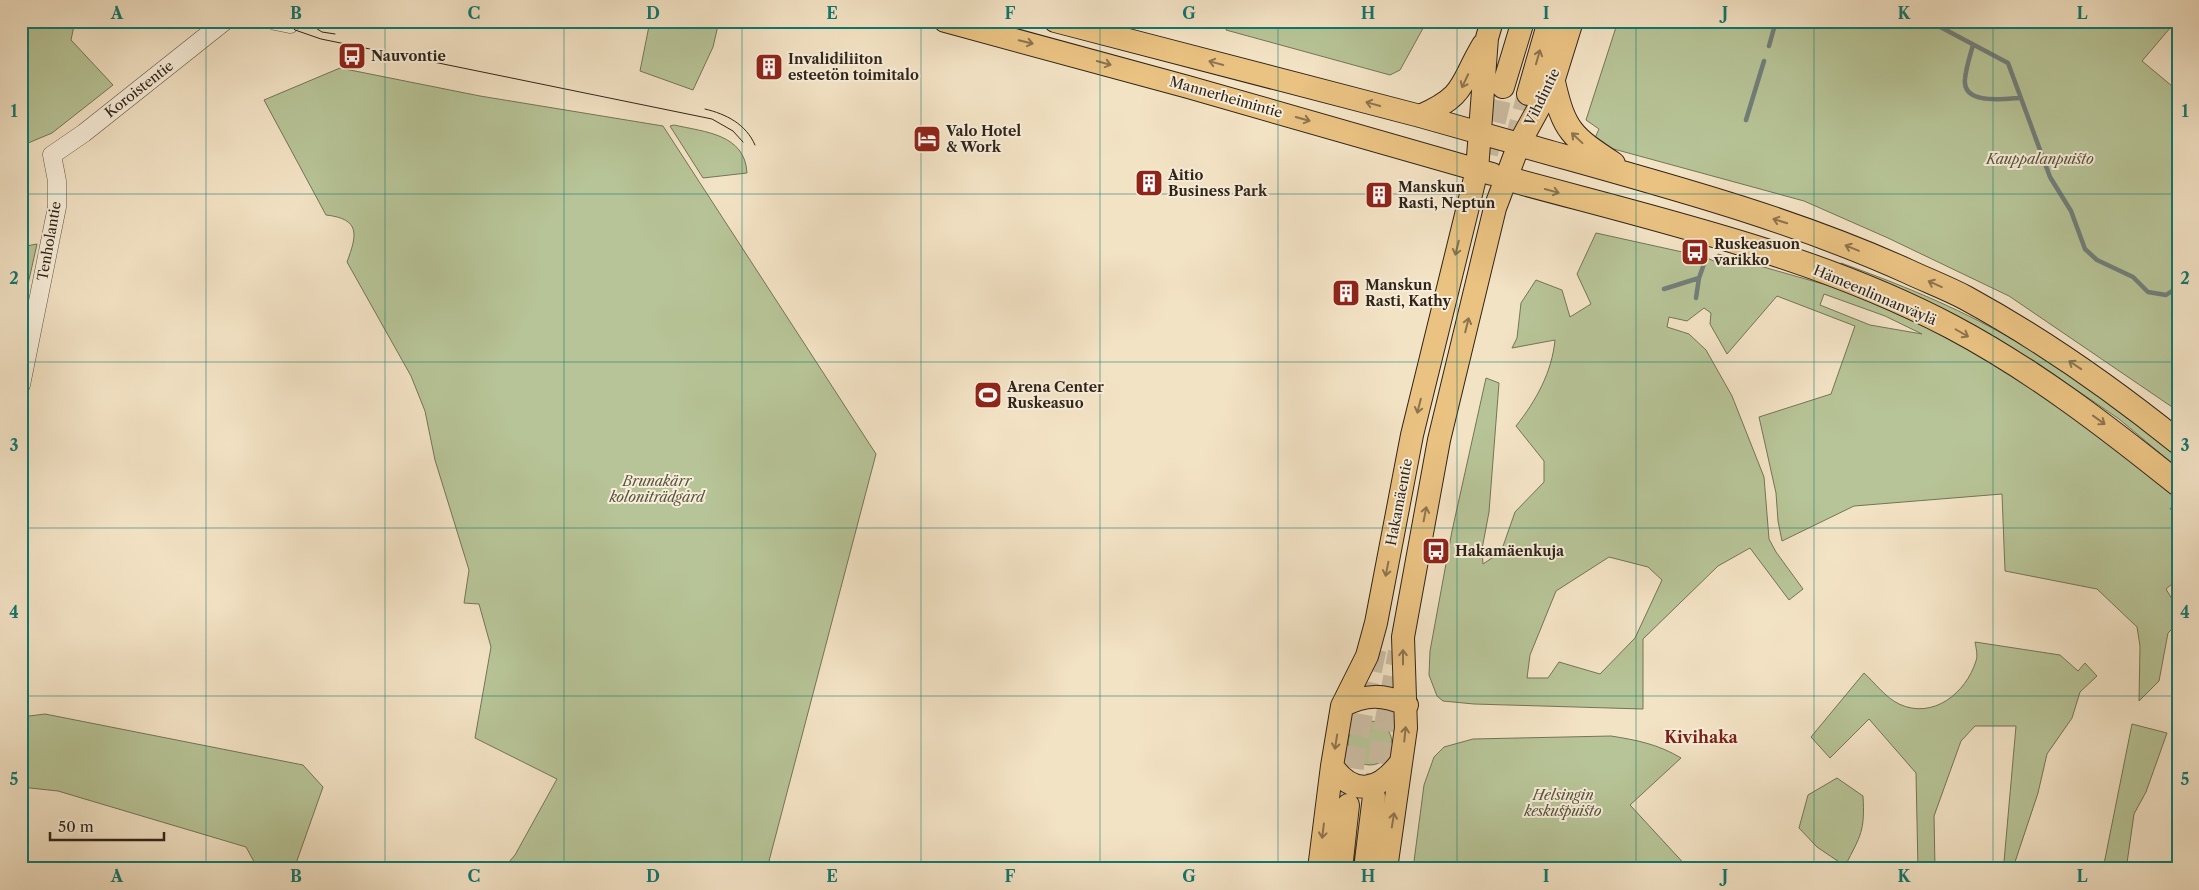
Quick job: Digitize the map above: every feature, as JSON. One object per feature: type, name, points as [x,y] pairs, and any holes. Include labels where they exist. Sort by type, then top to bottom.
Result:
[{"type":"highway","points":[[1553,82],[1559,111],[1569,131],[1578,140],[1631,176]]},
{"type":"highway","points":[[1519,144],[1790,224],[1878,258],[1964,297],[2037,339],[2116,392],[2178,442]]},
{"type":"highway","name":"Hämeenlinnanväylä","points":[[1505,178],[1713,235],[1806,265],[1854,283],[1934,319],[2022,368],[2077,405],[2100,421],[2178,484]]},
{"type":"main road","name":"Mannerheimintie","points":[[945,21],[1198,89],[1505,178]]},
{"type":"main road","points":[[1055,21],[1420,116],[1519,144]]},
{"type":"main road","points":[[1503,87],[1523,21]]},
{"type":"main road","name":"Vihdintie","points":[[1528,94],[1549,21]]},
{"type":"main road","name":"Vihdintie","points":[[1519,144],[1553,82],[1572,21]]},
{"type":"main road","points":[[1420,116],[1454,98],[1461,90],[1490,29]]},
{"type":"main road","points":[[1482,134],[1490,29]]},
{"type":"main road","name":"Hakamäentie","points":[[1341,869],[1337,804],[1332,766],[1342,706],[1367,656],[1376,623],[1412,435],[1477,170],[1482,134]]},
{"type":"main road","name":"Hakamäentie","points":[[1386,869],[1402,762],[1407,705],[1403,637],[1440,440],[1495,208],[1519,144]]},
{"type":"main road","points":[[1412,435],[1440,440]]},
{"type":"main road","points":[[1342,706],[1364,696],[1385,697],[1407,705]]},
{"type":"main road","points":[[1337,804],[1370,792],[1384,781],[1402,762]]},
{"type":"main road","points":[[1332,766],[1346,781],[1370,792]]},
{"type":"main road","points":[[1365,869],[1370,792]]},
{"type":"main road","name":"Hakamäentie","points":[[1319,869],[1337,804]]},
{"type":"street","name":"Koroistentie","points":[[52,155],[84,133],[225,21]]},
{"type":"street","name":"Tenholantie","points":[[21,385],[57,207],[57,181],[52,155]]},
{"type":"green space","points":[[21,21],[75,21],[71,40],[113,85],[52,133],[21,146]]},
{"type":"green space","points":[[650,21],[719,21],[713,47],[693,90],[640,71]]},
{"type":"green space","points":[[1228,21],[1427,21],[1400,70],[1390,75],[1226,30]]},
{"type":"green space","name":"Kauppalanpuisto","points":[[1618,21],[2176,21],[2142,61],[2178,91],[2178,411],[2009,296],[1888,238],[1804,201],[1610,148],[1594,140],[1599,129],[1586,120]]},
{"type":"green space","name":"Brunakärr koloniträdgård","points":[[340,68],[480,96],[663,126],[876,454],[769,861],[764,869],[503,869],[515,855],[557,779],[475,738],[491,647],[479,604],[464,603],[469,570],[435,460],[425,411],[411,376],[347,262],[354,236],[351,225],[345,220],[326,215],[264,100]]},
{"type":"green space","points":[[674,125],[710,133],[731,143],[739,150],[745,160],[747,173],[703,178],[670,126]]},
{"type":"green space","points":[[1596,233],[1705,257],[1716,262],[1718,254],[1844,290],[1952,339],[2042,391],[2137,460],[2178,496],[2178,511],[2170,508],[2178,520],[2178,579],[2166,589],[2178,609],[2178,623],[2168,633],[2159,681],[2139,701],[2140,646],[2137,627],[2097,589],[2005,571],[2002,494],[1854,506],[1782,541],[1776,493],[1759,417],[1831,394],[1855,326],[1777,296],[1727,354],[1710,324],[1711,313],[1704,308],[1687,321],[1669,317],[1667,327],[1689,334],[1706,350],[1732,396],[1764,477],[1769,539],[1776,552],[1803,589],[1789,600],[1750,548],[1718,566],[1643,639],[1643,709],[1474,704],[1443,701],[1437,696],[1429,675],[1430,651],[1452,531],[1486,378],[1499,383],[1489,512],[1482,549],[1483,564],[1501,552],[1515,512],[1544,482],[1544,461],[1516,426],[1530,407],[1547,375],[1555,340],[1512,348],[1517,338],[1521,303],[1536,280],[1562,290],[1570,317],[1591,304],[1577,274]],"holes":[[[1824,294],[1885,316],[1922,334],[1870,325],[1820,305]],[[1609,557],[1648,567],[1662,580],[1635,638],[1600,674],[1559,662],[1548,678],[1527,678],[1530,655],[1556,591]]]},
{"type":"green space","points":[[37,244],[22,311],[21,311],[21,247]]},
{"type":"green space","points":[[1841,263],[1935,300],[2002,333],[2044,358],[2122,412],[2178,456],[2178,468],[2119,419],[2033,360],[2003,343],[1839,267]]},
{"type":"green space","points":[[1975,642],[2060,655],[2078,671],[2085,663],[2097,676],[2080,692],[2072,718],[2047,754],[2038,793],[2015,862],[2004,862],[2016,726],[1975,726],[1961,741],[1934,816],[1935,869],[1918,869],[1916,773],[1869,719],[1830,758],[1811,737],[1864,673],[1885,694],[1899,704],[1924,709],[1936,706],[1956,693],[1965,683],[1977,659]]},
{"type":"green space","points":[[45,714],[303,765],[323,787],[294,869],[258,869],[246,847],[58,791],[21,787],[21,717]]},
{"type":"green space","points":[[1374,721],[1386,727],[1391,734],[1391,752],[1386,759],[1379,764],[1366,765],[1358,762],[1351,755],[1348,739],[1351,731],[1358,724]]},
{"type":"green space","points":[[2132,724],[2167,733],[2146,792],[2134,814],[2127,863],[2104,864]]},
{"type":"green space","name":"Helsingin keskuspuisto","points":[[1611,736],[1655,746],[1681,758],[1630,805],[1689,869],[1413,869],[1424,785],[1434,757],[1444,747],[1473,739]]},
{"type":"green space","points":[[1837,778],[1863,796],[1861,832],[1845,866],[1817,847],[1799,828],[1808,795]]},
{"type":"waterway","points":[[1769,46],[1776,21]]},
{"type":"waterway","points":[[1929,21],[2008,63],[2050,177],[2071,211],[2085,249],[2097,260],[2133,277],[2148,292],[2166,295],[2178,287]]},
{"type":"waterway","points":[[1973,45],[1965,79],[1966,87],[1970,93],[1985,99],[2019,98]]},
{"type":"waterway","points":[[1746,120],[1764,61]]},
{"type":"waterway","points":[[1696,298],[1699,278],[1705,261]]},
{"type":"waterway","points":[[1664,289],[1699,278]]},
{"type":"tunnel","points":[[1487,154],[1503,87]]},
{"type":"tunnel","points":[[1515,143],[1528,94]]},
{"type":"tunnel","points":[[1348,801],[1357,739],[1376,646]]},
{"type":"tunnel","points":[[1374,796],[1382,741],[1399,652]]},
{"type":"tram line","points":[[286,21],[295,30],[321,39],[712,119],[733,131],[743,142]]},
{"type":"tram line","points":[[305,21],[322,32],[335,34]]},
{"type":"tram line","points":[[705,109],[728,117],[741,126],[755,145]]},
{"type":"place","name":"Nauvontie","points":[[352,56]]},
{"type":"place","name":"Invalidiliiton esteetön toimitalo","points":[[769,67]]},
{"type":"place","name":"Valo Hotel & Work","points":[[927,139]]},
{"type":"place","name":"Aitio Business Park","points":[[1149,183]]},
{"type":"place","name":"Manskun Rasti, Neptun","points":[[1379,195]]},
{"type":"place","name":"Ruskeasuon varikko","points":[[1695,252]]},
{"type":"place","name":"Manskun Rasti, Kathy","points":[[1346,293]]},
{"type":"place","name":"Arena Center Ruskeasuo","points":[[988,395]]},
{"type":"place","name":"Hakamäenkuja","points":[[1436,551]]},
{"type":"district","name":"Kivihaka","points":[[1701,737]]}]
